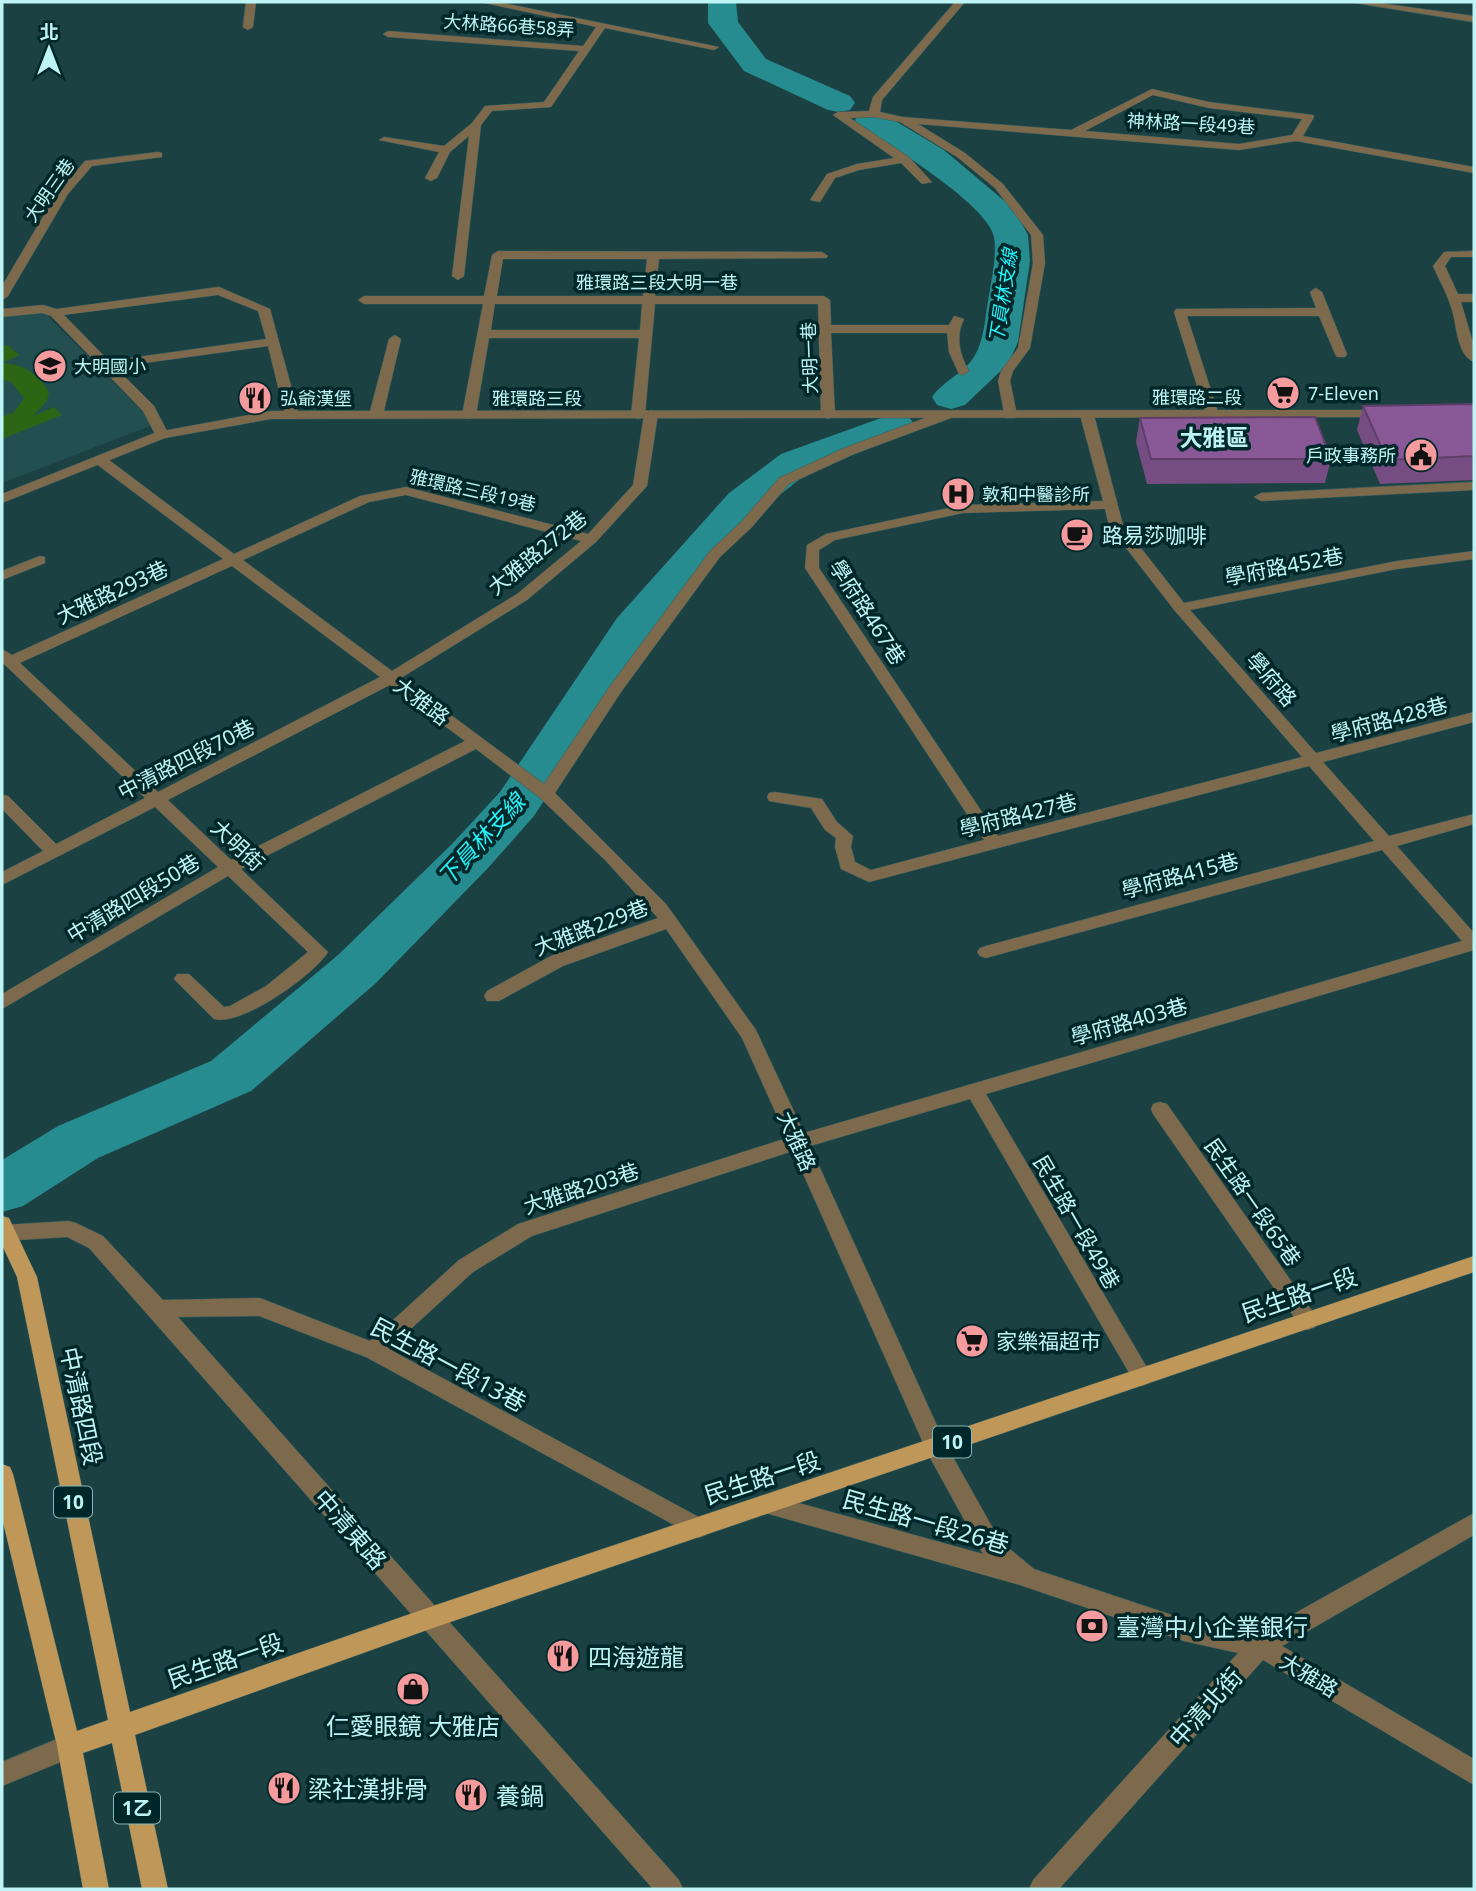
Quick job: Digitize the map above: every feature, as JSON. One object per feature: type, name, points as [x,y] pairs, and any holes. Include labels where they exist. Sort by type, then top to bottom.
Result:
[{"type":"main road","name":"中清路四段","points":[[3,1229],[27,1277],[119,1727]]},
{"type":"main road","name":"民生路一段","points":[[69,1746],[430,1618],[1474,1264]]},
{"type":"main road","points":[[2,1474],[69,1746]]},
{"type":"main road","name":"1乙","points":[[119,1727],[155,1889]]},
{"type":"main road","name":"1乙","points":[[69,1746],[96,1889]]},
{"type":"street","points":[[248,27],[251,2]]},
{"type":"street","points":[[485,2],[714,47]]},
{"type":"street","points":[[874,114],[877,99],[960,2]]},
{"type":"street","points":[[1354,2],[1474,19]]},
{"type":"street","name":"大林路66巷58弄","points":[[431,178],[446,150],[476,125],[489,108],[547,105],[602,25]]},
{"type":"street","name":"大林路66巷58弄","points":[[388,34],[586,48]]},
{"type":"street","points":[[1072,134],[1152,92],[1209,105],[1309,117],[1296,138]]},
{"type":"street","points":[[926,182],[905,159],[866,130],[838,115],[874,114],[903,120],[961,155],[999,186],[1037,235],[1040,263],[1024,348],[1007,371],[1004,381],[1010,415]]},
{"type":"street","name":"神林路一段49巷","points":[[903,120],[1239,146],[1296,138],[1474,170]]},
{"type":"street","points":[[458,276],[476,125]]},
{"type":"street","points":[[384,140],[446,150]]},
{"type":"street","name":"大明三巷","points":[[2,296],[63,193],[89,163],[158,155]]},
{"type":"street","points":[[816,200],[831,176],[857,167],[905,159]]},
{"type":"street","points":[[1474,254],[1448,254],[1439,266],[1453,298],[1464,338],[1474,358]]},
{"type":"street","points":[[468,415],[498,255],[822,256]]},
{"type":"street","name":"大雅路272巷","points":[[391,678],[522,597],[591,539],[639,486],[646,334],[653,256]]},
{"type":"street","points":[[2,313],[43,309],[55,313],[219,291],[264,309],[292,415]]},
{"type":"street","points":[[1316,292],[1341,354]]},
{"type":"street","points":[[1453,298],[1474,298]]},
{"type":"street","name":"雅環路三段大明一巷","points":[[364,300],[824,300]]},
{"type":"street","name":"大明一巷","points":[[824,300],[828,415]]},
{"type":"street","points":[[1212,415],[1180,312],[1324,312]]},
{"type":"street","points":[[55,313],[149,409],[162,435]]},
{"type":"street","points":[[825,329],[955,324],[957,362],[963,371]]},
{"type":"street","points":[[484,334],[646,334]]},
{"type":"street","points":[[376,415],[395,339]]},
{"type":"street","points":[[106,365],[272,342]]},
{"type":"street","name":"雅環路二段","points":[[1087,415],[1395,414]]},
{"type":"street","name":"雅環路三段","points":[[2,499],[162,435],[271,415],[1087,415]]},
{"type":"street","points":[[546,794],[615,690],[715,554],[785,481],[849,451],[946,415]]},
{"type":"street","name":"學府路","points":[[1087,415],[1116,526],[1180,608],[1474,944]]},
{"type":"street","name":"大雅路","points":[[100,460],[546,794],[611,856],[669,921],[750,1035],[936,1447],[992,1548],[1027,1577],[1184,1630],[1260,1646],[1474,1773]]},
{"type":"street","points":[[1261,497],[1474,486]]},
{"type":"street","name":"雅環路三段19巷","points":[[233,560],[365,499],[406,491],[591,539]]},
{"type":"street","name":"學府路467巷","points":[[995,844],[812,568],[812,548],[831,537],[962,509],[1110,505]]},
{"type":"street","name":"學府路452巷","points":[[1180,608],[1397,565],[1474,555]]},
{"type":"street","points":[[2,576],[40,560]]},
{"type":"street","name":"大雅路293巷","points":[[6,658],[233,560]]},
{"type":"street","name":"大明街","points":[[6,658],[319,952],[277,987],[231,1014],[220,1014],[183,979]]},
{"type":"street","name":"中清路四段70巷","points":[[2,880],[391,678]]},
{"type":"street","name":"學府路428巷","points":[[1314,761],[1474,717]]},
{"type":"street","name":"中清路四段50巷","points":[[2,1002],[229,868],[477,742]]},
{"type":"street","name":"學府路427巷","points":[[775,797],[816,803],[831,826],[845,836],[843,847],[847,866],[869,876],[1314,761]]},
{"type":"street","points":[[2,800],[54,852]]},
{"type":"street","name":"學府路415巷","points":[[986,952],[1474,819]]},
{"type":"street","name":"大雅路229巷","points":[[493,996],[557,961],[669,921]]},
{"type":"street","name":"學府路403巷","points":[[798,1142],[1474,944]]},
{"type":"street","name":"民生路一段49巷","points":[[974,1090],[1142,1377]]},
{"type":"street","name":"民生路一段65巷","points":[[1160,1109],[1308,1321]]},
{"type":"street","name":"大雅路203巷","points":[[373,1351],[466,1266],[525,1230],[798,1142]]},
{"type":"street","name":"中清東路","points":[[3,1229],[69,1229],[96,1242],[670,1889]]},
{"type":"street","name":"民生路一段13巷","points":[[158,1309],[260,1307],[373,1351],[698,1528]]},
{"type":"street","name":"民生路一段26巷","points":[[769,1504],[1027,1577]]},
{"type":"street","name":"中清北街","points":[[1042,1889],[1260,1646],[1474,1523]]},
{"type":"street","points":[[2,1774],[69,1746]]},
{"type":"shaded area","name":"大明國小","points":[[46,314],[145,414],[150,426],[2,483],[2,318]]},
{"type":"green space","points":[[7,345],[20,355],[2,363],[2,347]]},
{"type":"green space","points":[[2,363],[17,365],[30,371],[49,392],[47,401],[33,416],[54,407],[62,415],[2,439],[2,417],[14,412],[24,398],[11,382],[2,379]]},
{"type":"building","points":[[1474,404],[1474,456],[1387,460],[1363,406]]},
{"type":"building","points":[[1315,417],[1331,459],[1151,459],[1140,418]]},
{"type":"waterway","name":"下員林支線","points":[[722,2],[723,23],[755,65],[839,103]]},
{"type":"waterway","name":"下員林支線","points":[[871,120],[933,157],[1002,216],[1011,235],[1012,261],[999,342],[989,364],[951,397]]},
{"type":"waterway","name":"下員林支線","points":[[2,1189],[78,1142],[231,1076],[357,969],[470,856],[517,804],[633,628],[744,502],[795,463],[895,425]]},
{"type":"place","name":"大明國小","points":[[50,366]]},
{"type":"place","name":"7-Eleven","points":[[1283,393]]},
{"type":"place","name":"弘爺漢堡","points":[[255,398]]},
{"type":"place","name":"戶政事務所","points":[[1421,455]]},
{"type":"place","name":"敦和中醫診所","points":[[958,494]]},
{"type":"place","name":"路易莎咖啡","points":[[1077,535]]},
{"type":"place","name":"家樂福超市","points":[[972,1341]]},
{"type":"place","name":"臺灣中小企業銀行","points":[[1092,1626]]},
{"type":"place","name":"四海遊龍","points":[[563,1656]]},
{"type":"place","name":"仁愛眼鏡 大雅店","points":[[413,1689]]},
{"type":"place","name":"梁社漢排骨","points":[[284,1788]]},
{"type":"place","name":"養鍋","points":[[471,1795]]},
{"type":"district","name":"大雅區","points":[[1214,437]]}]
